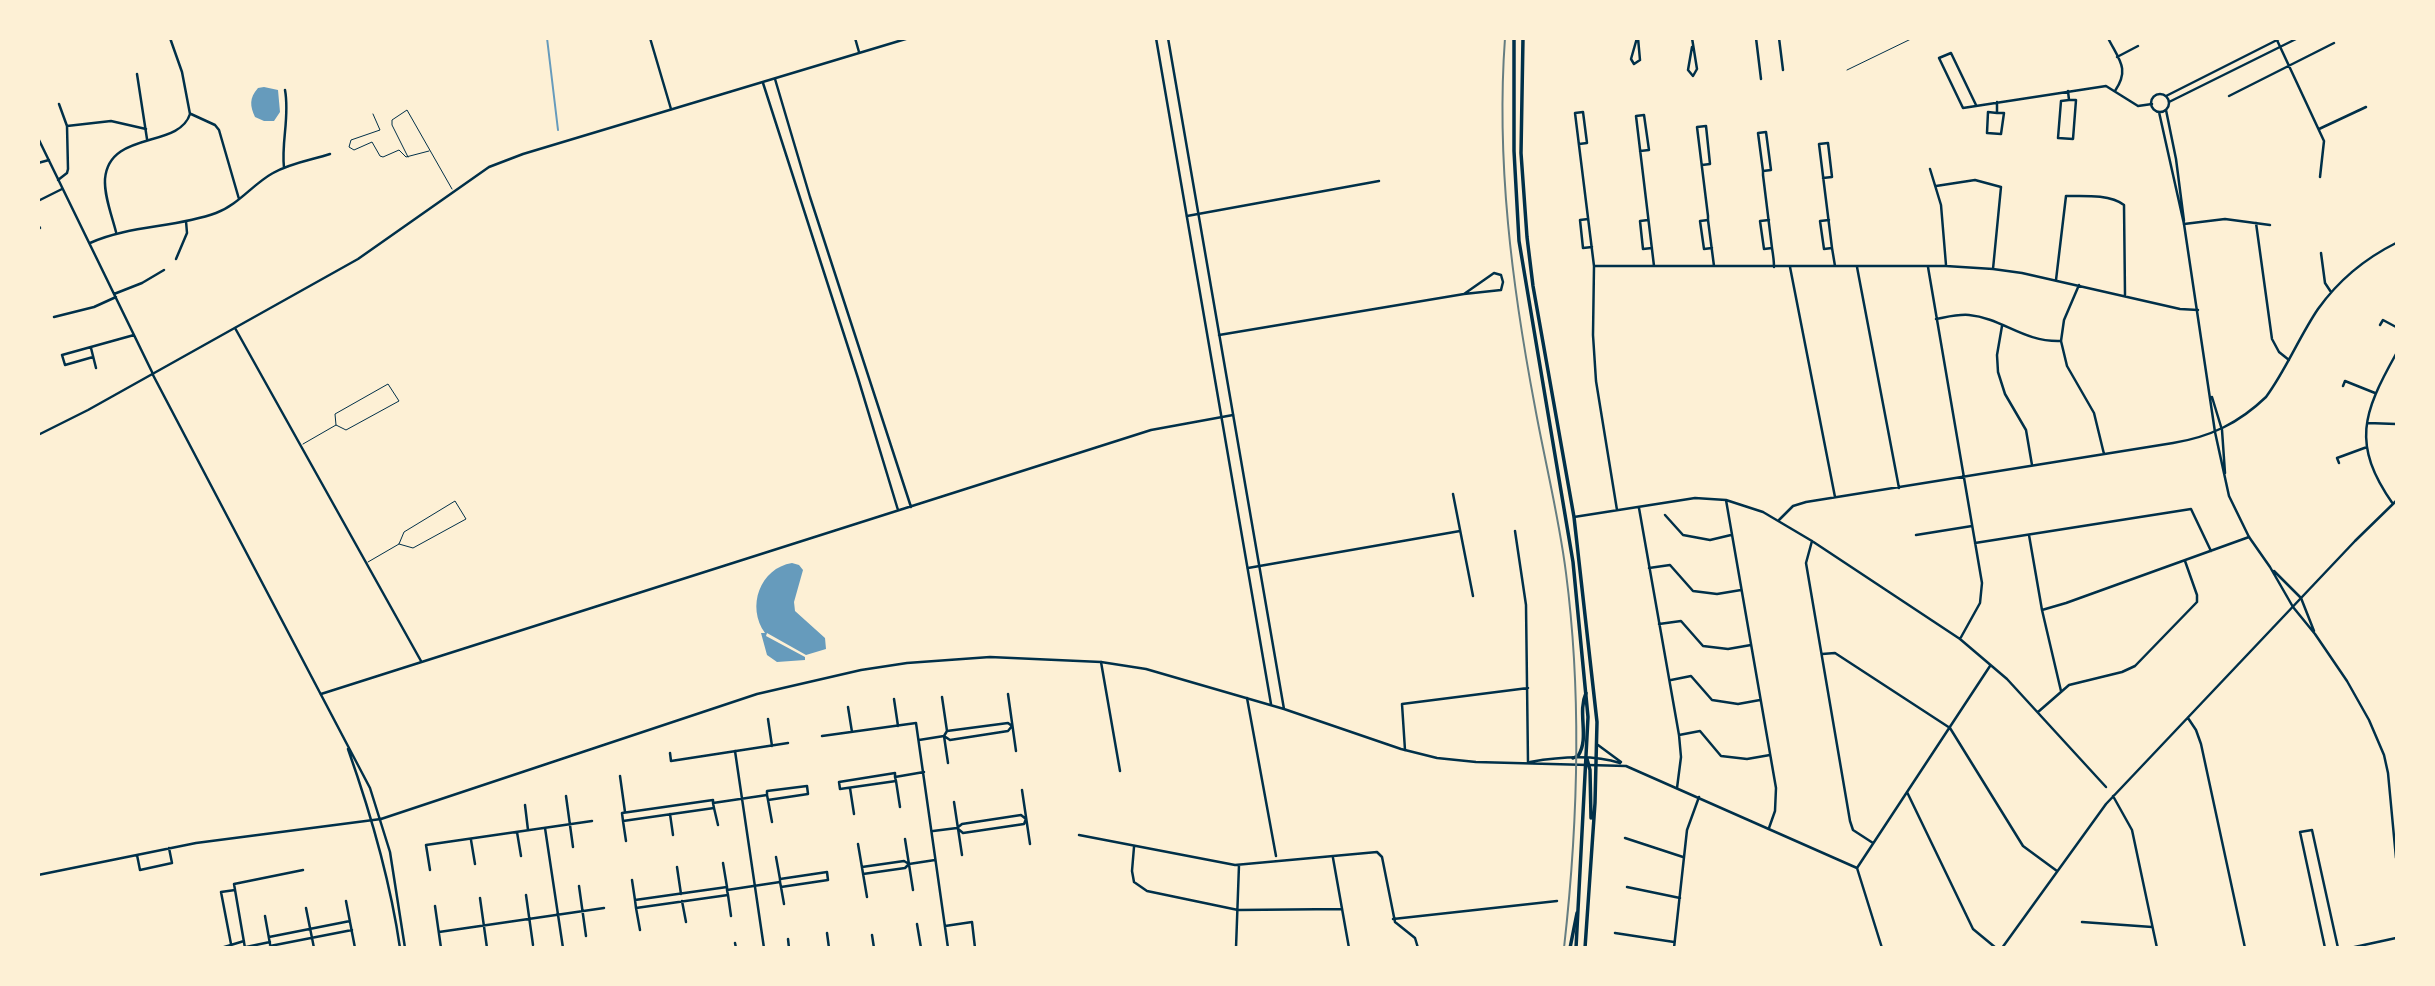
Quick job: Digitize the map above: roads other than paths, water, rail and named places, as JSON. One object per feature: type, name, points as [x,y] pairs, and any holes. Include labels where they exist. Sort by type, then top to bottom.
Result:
[{"type":"main road","points":[[1514,38],[1514,151],[1519,241],[1573,562],[1586,693],[1586,758],[1591,830]]},
{"type":"main road","points":[[1523,38],[1521,153],[1527,237],[1573,517],[1586,615],[1597,744],[1585,947]]},
{"type":"main road","points":[[1573,758],[1578,756],[1583,747],[1583,707],[1586,693]]},
{"type":"main road","points":[[1573,947],[1587,766]]},
{"type":"street","points":[[116,232],[106,189],[106,173],[119,153],[147,139],[181,128],[190,114],[182,72],[170,38]]},
{"type":"street","points":[[650,38],[671,110]]},
{"type":"street","points":[[855,38],[860,54]]},
{"type":"street","points":[[38,435],[358,259],[489,167],[909,38]]},
{"type":"street","points":[[1156,38],[1271,705]]},
{"type":"street","points":[[1168,38],[1284,709]]},
{"type":"street","points":[[1638,38],[1640,60],[1634,64],[1631,59],[1638,38]]},
{"type":"street","points":[[1692,38],[1688,70],[1693,76],[1697,69],[1692,47]]},
{"type":"street","points":[[1756,38],[1760,79]]},
{"type":"street","points":[[1779,38],[1783,70]]},
{"type":"street","points":[[2108,38],[2124,75],[2115,91]]},
{"type":"street","points":[[2184,224],[2182,197],[2166,110],[2169,102],[2298,38]]},
{"type":"street","points":[[2152,104],[2157,95],[2166,96],[2278,39],[2325,143],[2320,177]]},
{"type":"street","points":[[2229,96],[2334,43]]},
{"type":"street","points":[[2118,57],[2137,46]]},
{"type":"street","points":[[1976,106],[1951,53],[1939,58],[1963,108],[1976,106],[1997,102],[2068,91],[2106,86],[2137,106],[2152,104]]},
{"type":"street","points":[[137,74],[147,139]]},
{"type":"street","points":[[775,79],[911,507]]},
{"type":"street","points":[[763,83],[859,378],[898,511]]},
{"type":"street","points":[[284,168],[282,142],[287,114],[285,90]]},
{"type":"street","points":[[2068,91],[2069,100]]},
{"type":"street","points":[[2166,96],[2169,102]]},
{"type":"street","points":[[2069,100],[2076,100],[2073,139],[2058,138],[2061,101],[2069,100]]},
{"type":"street","points":[[1997,102],[1997,113]]},
{"type":"street","points":[[58,180],[68,173],[68,126],[59,104]]},
{"type":"street","points":[[2152,104],[2159,112],[2184,224],[2215,432],[2233,506],[2293,607],[2315,634],[2363,706],[2384,755],[2391,795],[2396,858]]},
{"type":"street","points":[[2319,129],[2367,107]]},
{"type":"street","points":[[2159,112],[2166,110]]},
{"type":"street","points":[[1579,144],[1587,143],[1583,112],[1575,113],[1594,266],[1596,381],[1617,510]]},
{"type":"street","points":[[1989,112],[1997,113],[2004,113],[2001,134],[1987,133],[1989,112]]},
{"type":"street","points":[[190,114],[215,125],[219,130],[239,199]]},
{"type":"street","points":[[1640,151],[1648,150],[1644,115],[1636,116],[1640,151],[1648,220],[1654,266]]},
{"type":"street","points":[[68,126],[111,121],[146,130]]},
{"type":"street","points":[[1702,165],[1710,164],[1706,126],[1697,127],[1714,266]]},
{"type":"street","points":[[1763,171],[1771,170],[1766,132],[1758,133],[1774,267]]},
{"type":"street","points":[[38,138],[153,374],[360,765],[381,819],[390,852],[405,947]]},
{"type":"street","points":[[1823,178],[1832,177],[1828,143],[1819,144],[1823,178],[1829,220],[1832,248],[1835,267]]},
{"type":"street","points":[[90,243],[116,232],[214,214],[229,207],[266,178],[284,168],[330,154]]},
{"type":"street","points":[[38,163],[49,160]]},
{"type":"street","points":[[790,165],[800,162]]},
{"type":"street","points":[[1930,169],[1943,219],[1946,266]]},
{"type":"street","points":[[1936,186],[1975,180],[2001,187],[1993,269]]},
{"type":"street","points":[[1187,216],[1379,181]]},
{"type":"street","points":[[38,201],[62,189]]},
{"type":"street","points":[[2056,280],[2066,196],[2120,202],[2124,205],[2125,296]]},
{"type":"street","points":[[1588,219],[1580,220],[1583,248],[1592,247]]},
{"type":"street","points":[[2184,224],[2215,219],[2270,225]]},
{"type":"street","points":[[176,258],[187,233],[186,220]]},
{"type":"street","points":[[1648,220],[1640,221],[1643,249],[1652,248]]},
{"type":"street","points":[[1709,220],[1700,221],[1704,249],[1712,248]]},
{"type":"street","points":[[1769,220],[1760,221],[1762,240],[1764,249],[1772,248]]},
{"type":"street","points":[[1829,220],[1820,221],[1824,250],[1832,248]]},
{"type":"street","points":[[2256,223],[2272,339],[2279,352],[2289,360]]},
{"type":"street","points":[[1779,520],[1799,503],[2185,441],[2222,430],[2255,408],[2266,397],[2318,309],[2331,292],[2358,267],[2396,243]]},
{"type":"street","points":[[817,248],[826,244]]},
{"type":"street","points":[[2321,253],[2325,283],[2331,292]]},
{"type":"street","points":[[822,265],[832,262]]},
{"type":"street","points":[[1594,266],[1946,266],[1993,269],[2198,310]]},
{"type":"street","points":[[1790,267],[1835,497]]},
{"type":"street","points":[[1857,267],[1899,488]]},
{"type":"street","points":[[1928,267],[1982,593],[1974,618],[1960,639]]},
{"type":"street","points":[[54,317],[94,307],[164,270]]},
{"type":"street","points":[[1219,335],[1501,290],[1501,275],[1494,273],[1464,294]]},
{"type":"street","points":[[2079,285],[2064,320],[2061,341],[2067,366],[2094,413],[2104,454]]},
{"type":"street","points":[[837,310],[846,307]]},
{"type":"street","points":[[1936,319],[1974,315],[2030,338],[2061,341]]},
{"type":"street","points":[[2380,325],[2383,320],[2396,327]]},
{"type":"street","points":[[2002,326],[1997,372],[2005,394],[2026,430],[2032,465]]},
{"type":"street","points":[[235,328],[421,661]]},
{"type":"street","points":[[93,357],[65,365],[62,355],[134,335]]},
{"type":"street","points":[[90,347],[96,368]]},
{"type":"street","points":[[2002,947],[2113,796],[2395,503],[2374,474],[2367,447],[2367,423],[2375,393],[2396,355]]},
{"type":"street","points":[[859,378],[868,375]]},
{"type":"street","points":[[2343,386],[2345,381],[2375,393]]},
{"type":"street","points":[[2211,394],[2222,430],[2224,475]]},
{"type":"street","points":[[321,694],[1151,430],[1233,415]]},
{"type":"street","points":[[2367,423],[2396,424]]},
{"type":"street","points":[[2339,463],[2337,458],[2367,447]]},
{"type":"street","points":[[1453,494],[1474,596]]},
{"type":"street","points":[[1573,517],[1695,498],[1726,500],[1779,520],[1960,639],[1991,665],[2038,712],[2106,787]]},
{"type":"street","points":[[1726,500],[1777,797],[1769,828]]},
{"type":"street","points":[[1638,507],[1679,734],[1681,757],[1677,788]]},
{"type":"street","points":[[1975,543],[2190,509],[2211,551]]},
{"type":"street","points":[[1665,515],[1683,536],[1710,540],[1731,535]]},
{"type":"street","points":[[1916,535],[1972,526]]},
{"type":"street","points":[[1248,568],[1460,531]]},
{"type":"street","points":[[1515,531],[1527,605],[1528,762]]},
{"type":"street","points":[[2029,535],[2042,610],[2061,691]]},
{"type":"street","points":[[2042,610],[2249,537]]},
{"type":"street","points":[[1812,541],[1806,563],[1851,826],[1873,844]]},
{"type":"street","points":[[2038,712],[2074,683],[2122,672],[2135,666],[2196,604],[2197,595],[2185,561]]},
{"type":"street","points":[[1649,568],[1670,565],[1693,591],[1717,594],[1741,590]]},
{"type":"street","points":[[2270,567],[2301,598],[2315,634]]},
{"type":"street","points":[[1659,624],[1681,621],[1703,646],[1728,649],[1751,645]]},
{"type":"street","points":[[1822,654],[1835,653],[1950,728],[2024,846],[2057,871]]},
{"type":"street","points":[[38,875],[242,835],[381,819],[747,697],[861,670],[907,663],[990,657],[1101,662],[1146,669],[1284,709],[1405,750],[1462,761],[1626,766]]},
{"type":"street","points":[[1101,662],[1121,771]]},
{"type":"street","points":[[1857,868],[1991,665]]},
{"type":"street","points":[[1669,680],[1691,677],[1713,701],[1738,704],[1760,700]]},
{"type":"street","points":[[1405,750],[1402,704],[1528,688]]},
{"type":"street","points":[[1008,694],[1016,751]]},
{"type":"street","points":[[942,697],[948,763]]},
{"type":"street","points":[[1247,698],[1276,856]]},
{"type":"street","points":[[894,699],[898,726]]},
{"type":"street","points":[[848,708],[852,732]]},
{"type":"street","points":[[2188,718],[2201,744],[2245,947]]},
{"type":"street","points":[[768,719],[772,746]]},
{"type":"street","points":[[822,736],[916,723],[947,947]]},
{"type":"street","points":[[947,731],[1008,723],[1012,726]]},
{"type":"street","points":[[919,740],[944,736],[950,740],[1008,731],[1012,726]]},
{"type":"street","points":[[1679,734],[1700,731],[1723,756],[1747,759],[1770,755]]},
{"type":"street","points":[[346,742],[393,897],[400,947]]},
{"type":"street","points":[[670,753],[671,761],[788,743]]},
{"type":"street","points":[[1597,744],[1626,766]]},
{"type":"street","points":[[735,751],[764,947]]},
{"type":"street","points":[[1528,762],[1597,758],[1626,766],[1857,868],[1882,947]]},
{"type":"street","points":[[900,807],[896,779],[895,773],[839,782],[840,789],[850,788],[896,779],[924,772]]},
{"type":"street","points":[[620,776],[625,813]]},
{"type":"street","points":[[713,803],[742,799],[768,797],[808,794],[807,786],[767,791],[768,797],[772,822]]},
{"type":"street","points":[[850,788],[854,814]]},
{"type":"street","points":[[1022,790],[1030,844]]},
{"type":"street","points":[[1907,792],[1973,929],[1996,947]]},
{"type":"street","points":[[566,796],[573,847]]},
{"type":"street","points":[[2113,796],[2132,830],[2157,947]]},
{"type":"street","points":[[1674,947],[1687,830],[1699,797]]},
{"type":"street","points":[[626,841],[622,813],[713,800],[718,825]]},
{"type":"street","points":[[954,802],[962,855]]},
{"type":"street","points":[[525,804],[528,830]]},
{"type":"street","points":[[623,821],[714,808]]},
{"type":"street","points":[[670,814],[673,835]]},
{"type":"street","points":[[933,831],[1021,816],[1026,819]]},
{"type":"street","points":[[957,828],[963,833],[1024,824],[1026,819]]},
{"type":"street","points":[[430,870],[426,845],[592,821]]},
{"type":"street","points":[[545,828],[563,947]]},
{"type":"street","points":[[2325,947],[2300,832],[2312,830],[2338,947]]},
{"type":"street","points":[[517,832],[521,856]]},
{"type":"street","points":[[1079,835],[1216,863],[1238,865],[1376,852],[1381,854],[1393,919],[1400,929],[1415,938],[1418,947]]},
{"type":"street","points":[[471,838],[475,864]]},
{"type":"street","points":[[1625,838],[1683,857]]},
{"type":"street","points":[[905,839],[913,890]]},
{"type":"street","points":[[858,844],[867,897]]},
{"type":"street","points":[[1134,846],[1134,882],[1147,891],[1238,910],[1342,909]]},
{"type":"street","points":[[136,855],[140,870],[172,863],[169,848]]},
{"type":"street","points":[[1333,856],[1349,947]]},
{"type":"street","points":[[776,857],[783,904]]},
{"type":"street","points":[[863,874],[936,860]]},
{"type":"street","points":[[862,867],[904,861],[909,864]]},
{"type":"street","points":[[723,863],[731,916]]},
{"type":"street","points":[[1236,947],[1238,865]]},
{"type":"street","points":[[677,867],[681,894]]},
{"type":"street","points":[[303,870],[234,884],[245,947],[352,930]]},
{"type":"street","points":[[635,900],[728,890],[827,872],[828,880],[781,887]]},
{"type":"street","points":[[632,880],[640,930]]},
{"type":"street","points":[[579,886],[586,936]]},
{"type":"street","points":[[1627,887],[1680,898]]},
{"type":"street","points":[[231,944],[221,892],[235,890]]},
{"type":"street","points":[[636,908],[728,890]]},
{"type":"street","points":[[526,895],[533,945]]},
{"type":"street","points":[[480,898],[487,947]]},
{"type":"street","points":[[346,901],[355,947]]},
{"type":"street","points":[[682,901],[686,922]]},
{"type":"street","points":[[1393,919],[1557,901]]},
{"type":"street","points":[[435,906],[441,947]]},
{"type":"street","points":[[306,908],[314,947]]},
{"type":"street","points":[[439,932],[604,908]]},
{"type":"street","points":[[265,916],[270,943]]},
{"type":"street","points":[[270,943],[310,929],[350,921]]},
{"type":"street","points":[[945,926],[972,922],[975,947]]},
{"type":"street","points":[[2082,922],[2153,927]]},
{"type":"street","points":[[917,924],[921,947]]},
{"type":"street","points":[[827,933],[829,947]]},
{"type":"street","points":[[1615,933],[1674,942]]},
{"type":"street","points":[[872,935],[874,947]]},
{"type":"street","points":[[2350,947],[2396,938]]},
{"type":"street","points":[[788,939],[789,947]]},
{"type":"street","points":[[221,947],[244,942]]},
{"type":"lane","points":[[1847,70],[1913,38]]},
{"type":"lane","points":[[408,157],[392,125],[393,120],[407,110],[454,191]]},
{"type":"lane","points":[[372,142],[354,150],[348,147],[351,140],[380,130],[373,114]]},
{"type":"lane","points":[[373,132],[372,142],[381,157],[399,150],[404,157],[408,157],[429,150]]},
{"type":"lane","points":[[388,384],[399,401],[346,430],[336,425],[335,414],[388,384]]},
{"type":"lane","points":[[301,445],[336,425]]},
{"type":"lane","points":[[366,563],[399,544],[404,531],[455,502],[466,519],[412,548],[399,544]]},
{"type":"water","points":[[258,88],[278,90],[280,112],[274,121],[255,117],[252,109],[253,95]]},
{"type":"water","points":[[792,563],[803,570],[794,602],[795,611],[825,638],[826,649],[806,655],[767,633],[766,636],[805,657],[805,660],[777,662],[767,655],[757,601],[764,580],[781,566]]},
{"type":"waterway","points":[[547,38],[558,130]]},
{"type":"tram line","points":[[1505,38],[1504,177],[1513,270],[1519,316],[1563,552],[1571,619],[1576,760],[1564,948]]}]
